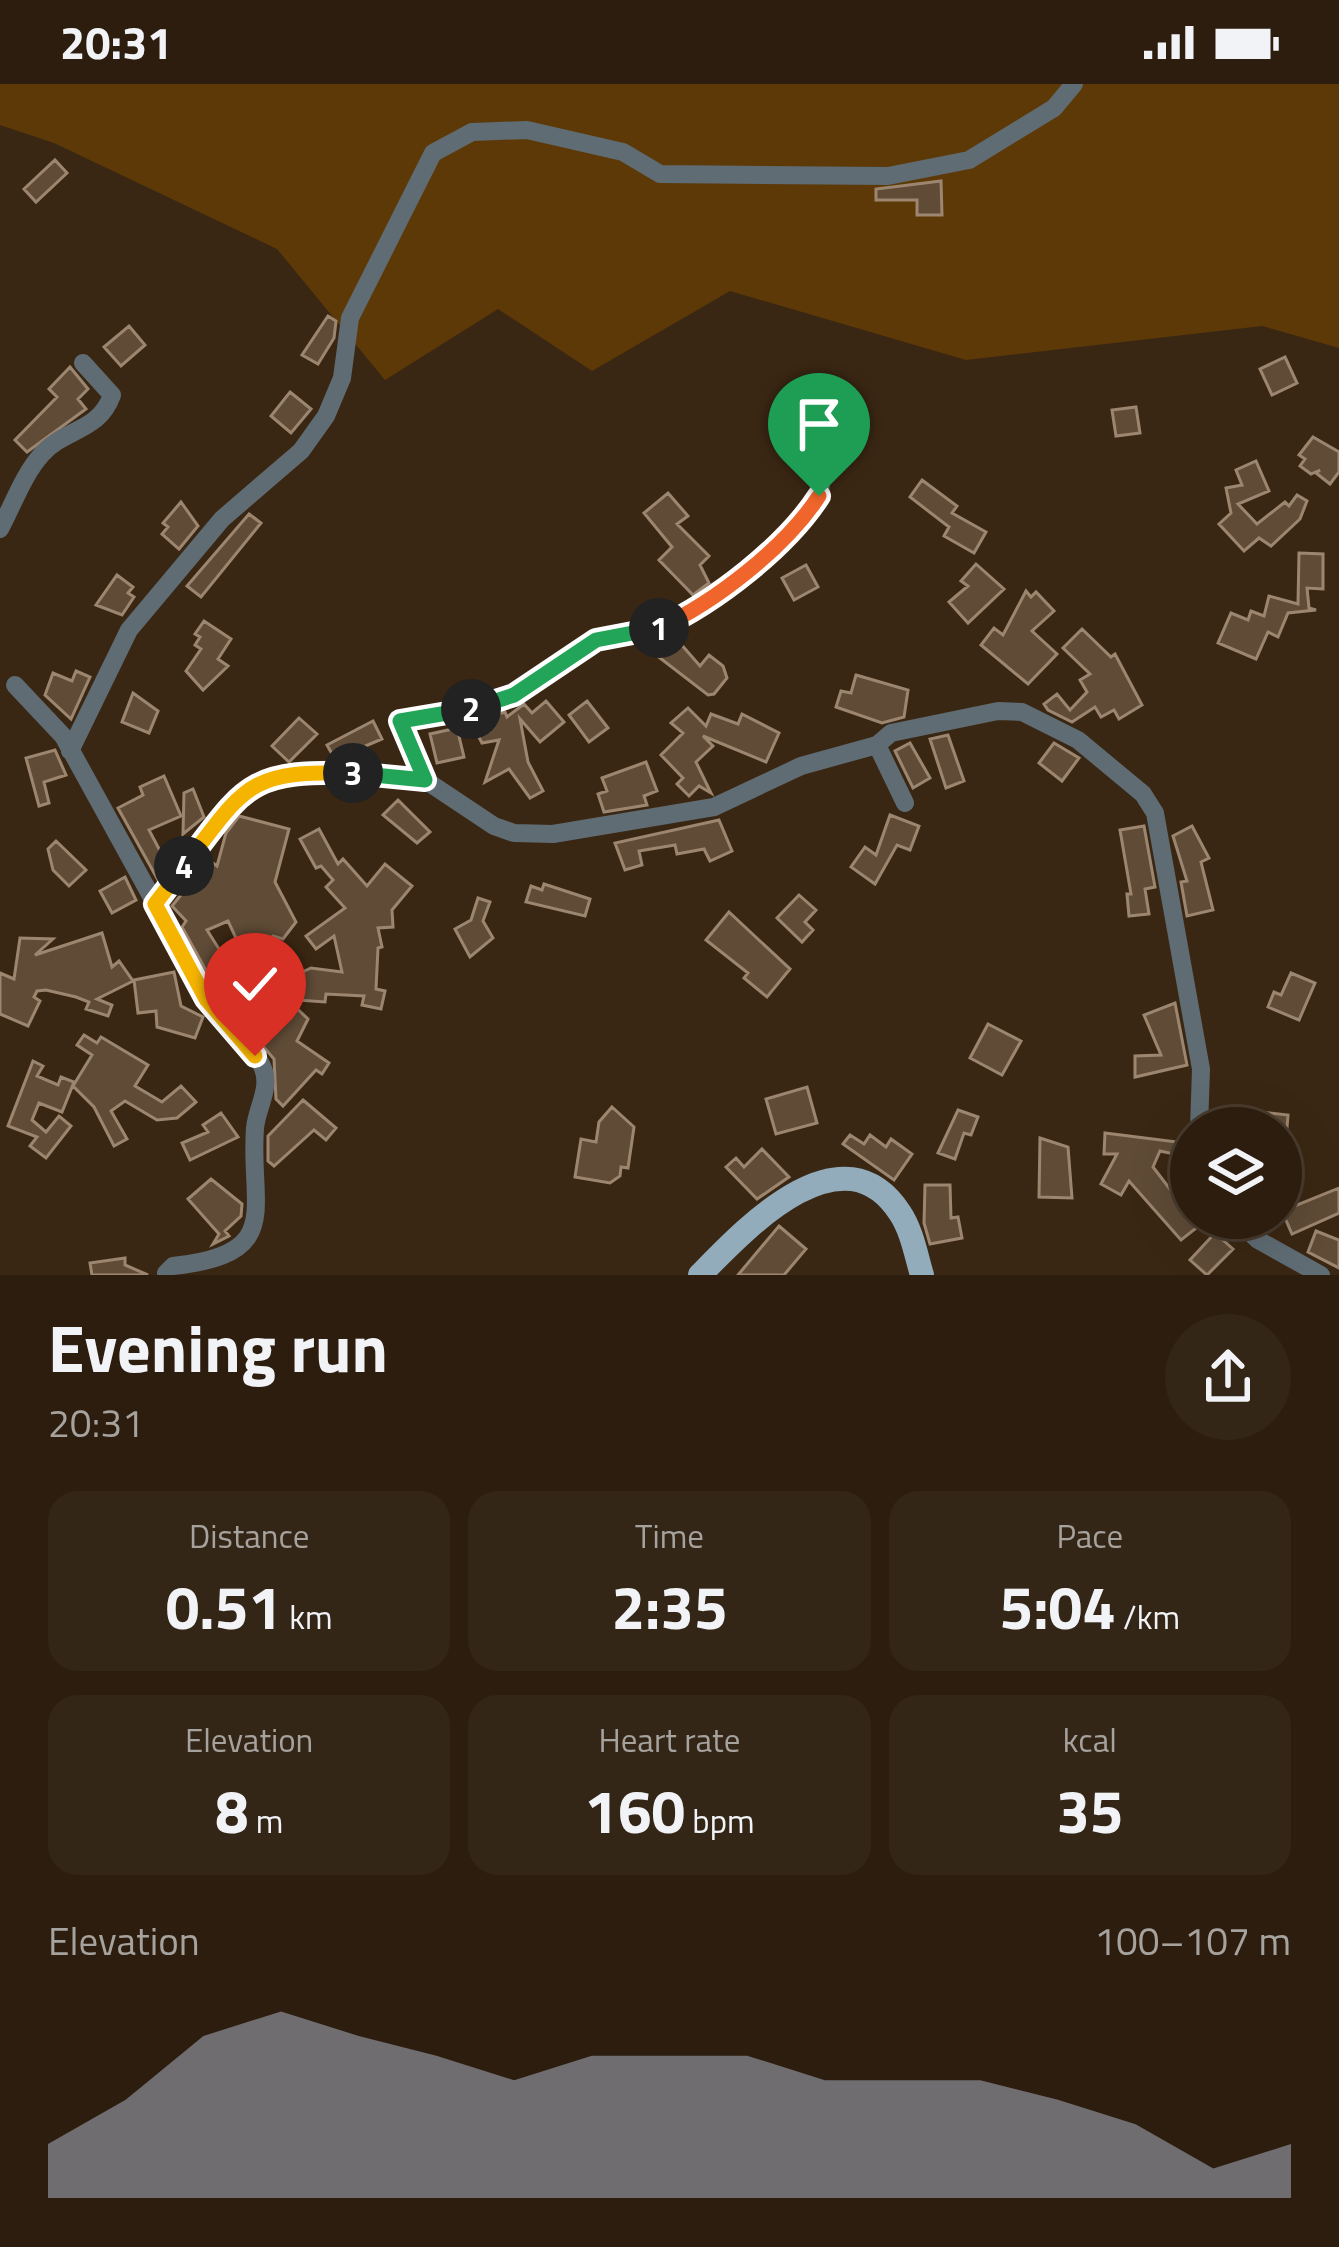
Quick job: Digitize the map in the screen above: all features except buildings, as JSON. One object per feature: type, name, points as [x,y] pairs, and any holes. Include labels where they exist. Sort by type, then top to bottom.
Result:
[{"type":"main road","points":[[700,1275],[766,1208],[802,1188],[829,1183],[863,1185],[887,1198],[904,1220],[922,1275]]},
{"type":"street","points":[[70,752],[129,630],[222,519],[301,451],[326,416],[342,378],[350,319],[433,153],[472,132],[527,130],[623,152],[660,174],[888,176],[969,160],[1054,108],[1074,84]]},
{"type":"street","points":[[0,530],[44,452],[94,425],[106,411],[112,395],[82,363]]},
{"type":"street","points":[[425,780],[400,721],[459,712],[514,695],[596,640],[652,631],[708,602],[804,519],[819,496],[824,470],[820,443]]},
{"type":"street","points":[[15,685],[40,706],[70,752],[206,999],[255,1056],[266,1083],[255,1121],[260,1206],[254,1227],[231,1253],[173,1266],[166,1273]]},
{"type":"street","points":[[155,904],[235,798],[270,777],[356,773],[425,780],[494,826],[514,833],[553,834],[714,807],[801,766],[877,745],[891,733],[924,724],[1022,712],[1078,740],[1143,794],[1155,813],[1201,1069],[1199,1107]]},
{"type":"street","points":[[877,745],[905,803]]},
{"type":"street","points":[[1257,1239],[1321,1275]]},
{"type":"shaded area","points":[[0,84],[1339,84],[1339,348],[1262,326],[966,360],[730,291],[592,371],[498,309],[385,380],[277,249],[54,143],[0,125]]},
{"type":"route","points":[[255,1056],[206,999],[155,904],[235,798],[270,777],[298,772],[425,780],[400,721],[459,712],[514,695],[596,640],[652,631],[686,615],[726,588],[804,519],[819,496]]}]
